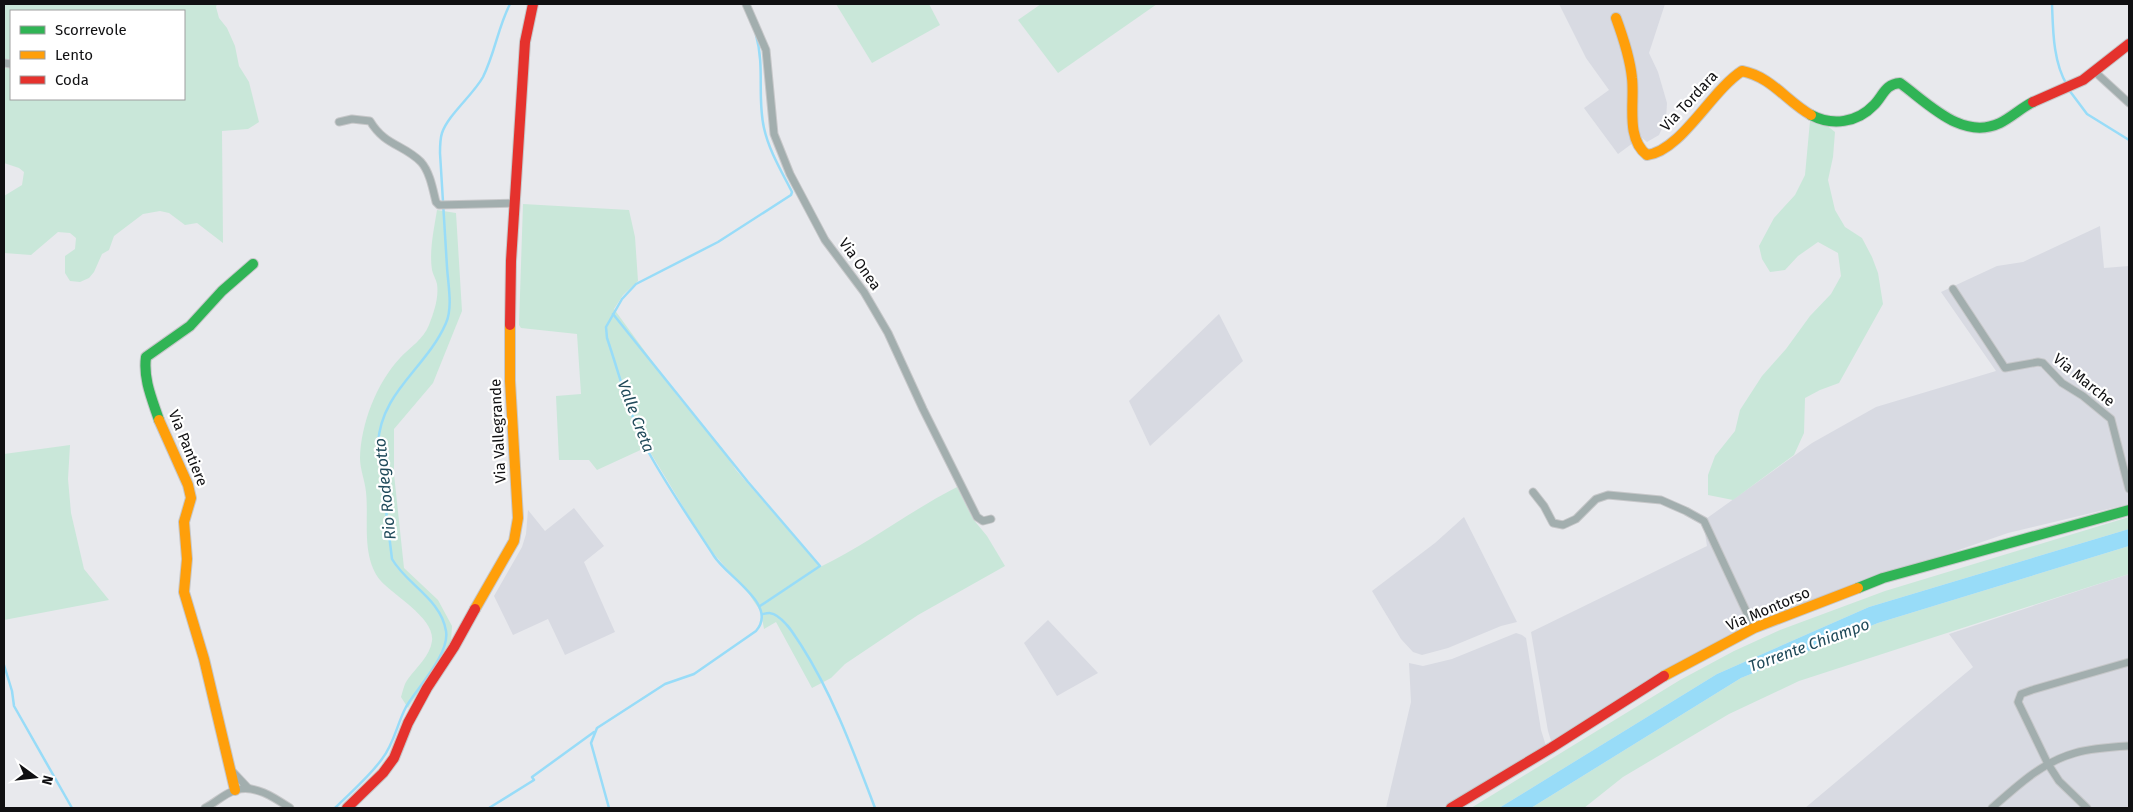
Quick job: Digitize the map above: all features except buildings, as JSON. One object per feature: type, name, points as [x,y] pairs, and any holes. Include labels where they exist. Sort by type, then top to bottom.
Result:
[{"type":"street","name":"Via Vallegrande","points":[[348,808],[383,773],[394,758],[408,723],[427,688],[454,647],[514,541],[518,518],[512,440],[510,320],[525,42],[534,4]]},
{"type":"street","name":"Via Onea","points":[[746,4],[766,50],[774,134],[790,174],[825,240],[864,292],[888,333],[923,409],[977,517],[984,521],[991,519]]},
{"type":"street","name":"Via Tordara","points":[[1616,18],[1627,46],[1633,87],[1631,121],[1636,140],[1640,149],[1646,154],[1654,155],[1661,152],[1693,123],[1732,76],[1742,70],[1759,74],[1818,120],[1846,122],[1872,107],[1886,88],[1893,83],[1900,83],[1952,122],[1967,128],[1981,128],[1999,122],[2025,106],[2083,80],[2129,44]]},
{"type":"street","points":[[2094,71],[2129,103]]},
{"type":"street","points":[[339,122],[352,119],[370,121],[385,140],[403,149],[422,163],[436,202],[443,205],[515,203]]},
{"type":"street","name":"Via Pantiere","points":[[235,790],[204,659],[184,592],[187,559],[184,522],[192,498],[151,399],[143,364],[146,357],[190,326],[222,291],[253,264]]},
{"type":"street","name":"Via Marche","points":[[1952,290],[2005,368],[2008,369],[2038,362],[2043,363],[2062,383],[2083,396],[2110,419],[2129,489]]},
{"type":"street","points":[[1532,492],[1544,506],[1553,523],[1563,525],[1576,519],[1596,499],[1608,495],[1661,500],[1686,510],[1704,521],[1754,628]]},
{"type":"street","name":"Via Montorso","points":[[1451,808],[1551,748],[1672,671],[1754,628],[1883,578],[2129,510]]},
{"type":"street","points":[[2087,808],[2059,781],[2048,764],[2020,710],[2018,702],[2021,694],[2129,662]]},
{"type":"street","points":[[1992,808],[2024,780],[2048,764],[2076,753],[2129,746]]},
{"type":"street","points":[[232,772],[248,788],[269,795],[290,808]]},
{"type":"street","points":[[205,808],[235,790],[248,788]]},
{"type":"shaded area","points":[[1559,4],[1665,4],[1649,53],[1658,72],[1667,103],[1666,120],[1659,135],[1647,142],[1641,137],[1618,154],[1584,108],[1609,90],[1586,58]]},
{"type":"shaded area","points":[[2100,226],[2104,268],[2129,266],[2129,504],[2008,533],[1793,607],[1762,621],[1552,744],[1548,731],[1531,632],[1707,546],[1703,521],[1812,443],[1876,407],[1996,371],[1941,292],[1997,266],[2023,262]]},
{"type":"shaded area","points":[[1219,314],[1243,361],[1150,446],[1129,401]]},
{"type":"shaded area","points":[[574,508],[604,546],[584,562],[615,632],[565,655],[548,619],[513,635],[494,596],[522,547],[526,534],[528,510],[545,531]]},
{"type":"shaded area","points":[[1464,517],[1517,622],[1501,626],[1448,648],[1422,655],[1413,652],[1401,639],[1372,591],[1435,543]]},
{"type":"shaded area","points":[[2129,574],[2129,808],[1805,808],[1973,667],[1949,634]]},
{"type":"shaded area","points":[[1048,620],[1098,673],[1057,696],[1024,643]]},
{"type":"shaded area","points":[[1516,633],[1526,638],[1541,730],[1546,746],[1445,808],[1386,808],[1411,702],[1409,663],[1423,666],[1452,659]]},
{"type":"green space","points":[[4,4],[217,4],[219,18],[227,28],[235,46],[239,66],[249,82],[259,122],[248,129],[222,131],[223,243],[197,223],[185,225],[169,213],[160,211],[143,214],[114,236],[109,250],[102,254],[94,272],[89,278],[80,282],[70,281],[65,273],[65,256],[75,249],[76,238],[70,233],[58,232],[31,255],[4,253],[4,196],[22,185],[24,172],[19,168],[4,163]]},
{"type":"green space","points":[[836,4],[929,4],[940,25],[872,63]]},
{"type":"green space","points":[[1041,4],[1157,4],[1058,73],[1018,20]]},
{"type":"green space","points":[[1810,121],[1825,124],[1835,132],[1833,157],[1828,180],[1835,210],[1845,227],[1862,238],[1872,257],[1878,273],[1883,304],[1839,383],[1805,398],[1804,433],[1794,455],[1733,500],[1708,495],[1708,475],[1715,456],[1735,431],[1740,410],[1762,376],[1786,349],[1810,316],[1831,294],[1841,276],[1838,253],[1818,242],[1798,256],[1785,270],[1770,272],[1762,259],[1759,246],[1774,218],[1795,195],[1805,175]]},
{"type":"green space","points":[[523,204],[629,210],[635,237],[638,281],[623,295],[614,309],[679,398],[722,448],[736,470],[820,567],[957,487],[973,519],[987,536],[1005,566],[918,615],[845,664],[831,678],[812,688],[776,622],[764,629],[761,612],[749,594],[707,546],[647,447],[597,470],[589,460],[559,460],[556,396],[581,394],[577,334],[521,328],[519,325]]},
{"type":"green space","points":[[437,210],[456,213],[462,311],[433,383],[394,429],[394,474],[404,568],[438,600],[452,626],[451,642],[408,708],[401,697],[407,681],[429,652],[432,641],[431,632],[421,616],[386,586],[374,570],[368,549],[367,503],[360,458],[363,432],[377,392],[391,368],[423,335],[434,310],[437,300],[437,282],[432,270],[431,255]]},
{"type":"green space","points":[[70,445],[68,479],[71,513],[84,569],[109,600],[4,620],[4,454]]},
{"type":"green space","points":[[2129,517],[2129,529],[1869,607],[1717,674],[1499,808],[1471,808],[1680,680],[1734,651],[1780,630],[1885,591]]},
{"type":"green space","points":[[2129,546],[2129,574],[1799,681],[1729,714],[1623,777],[1584,808],[1531,808],[1741,678],[1878,623]]},
{"type":"water","name":"Torrente Chiampo","points":[[2129,529],[2129,546],[1878,623],[1741,678],[1531,808],[1499,808],[1717,674],[1869,607]]},
{"type":"waterway","name":"Rio Rodegotto","points":[[335,808],[377,766],[386,753],[406,707],[438,660],[446,640],[446,631],[438,610],[406,577],[392,559],[378,444],[381,425],[387,409],[437,339],[448,317],[449,295],[440,153],[441,138],[445,126],[483,77],[510,4]]},
{"type":"waterway","points":[[2052,4],[2056,56],[2067,85]]},
{"type":"waterway","name":"Valle Creta","points":[[609,808],[591,743],[597,728],[665,684],[694,674],[756,631],[761,621],[761,611],[756,601],[714,556],[642,440],[607,338],[606,327],[622,299],[636,284],[718,242],[791,195],[792,192],[772,153],[764,128],[761,105],[759,47],[756,35]]},
{"type":"waterway","points":[[2069,90],[2087,114],[2129,140]]},
{"type":"waterway","points":[[613,314],[748,482],[820,566],[760,606]]},
{"type":"waterway","points":[[763,614],[773,614],[781,619],[793,633],[813,664],[842,725],[875,808]]},
{"type":"waterway","points":[[4,665],[12,691],[14,706],[72,808]]},
{"type":"waterway","points":[[489,808],[534,780],[532,777],[594,732]]},
{"type":"traffic: fast","points":[[1811,115],[1827,121],[1852,119],[1867,111],[1888,88],[1900,83],[1946,117],[1959,124],[1972,127],[1986,127],[2000,123],[2033,102]]},
{"type":"traffic: fast","points":[[159,420],[147,381],[146,357],[190,326],[222,291],[253,264]]},
{"type":"traffic: fast","points":[[1858,588],[1883,578],[2129,510]]},
{"type":"traffic: slow","points":[[1616,18],[1631,70],[1633,129],[1640,148],[1647,155],[1660,151],[1672,143],[1730,80],[1742,71],[1762,78],[1811,115]]},
{"type":"traffic: slow","points":[[475,609],[514,541],[518,518],[510,381],[510,325]]},
{"type":"traffic: slow","points":[[159,420],[188,485],[191,498],[184,522],[187,559],[184,592],[204,659],[235,790]]},
{"type":"traffic: slow","points":[[1664,676],[1754,628],[1858,588]]},
{"type":"traffic: jam","points":[[510,325],[511,261],[525,42],[533,4]]},
{"type":"traffic: jam","points":[[2033,102],[2083,80],[2129,44]]},
{"type":"traffic: jam","points":[[347,808],[383,773],[394,758],[408,723],[427,688],[454,647],[475,609]]},
{"type":"traffic: jam","points":[[1451,808],[1551,748],[1664,676]]}]
